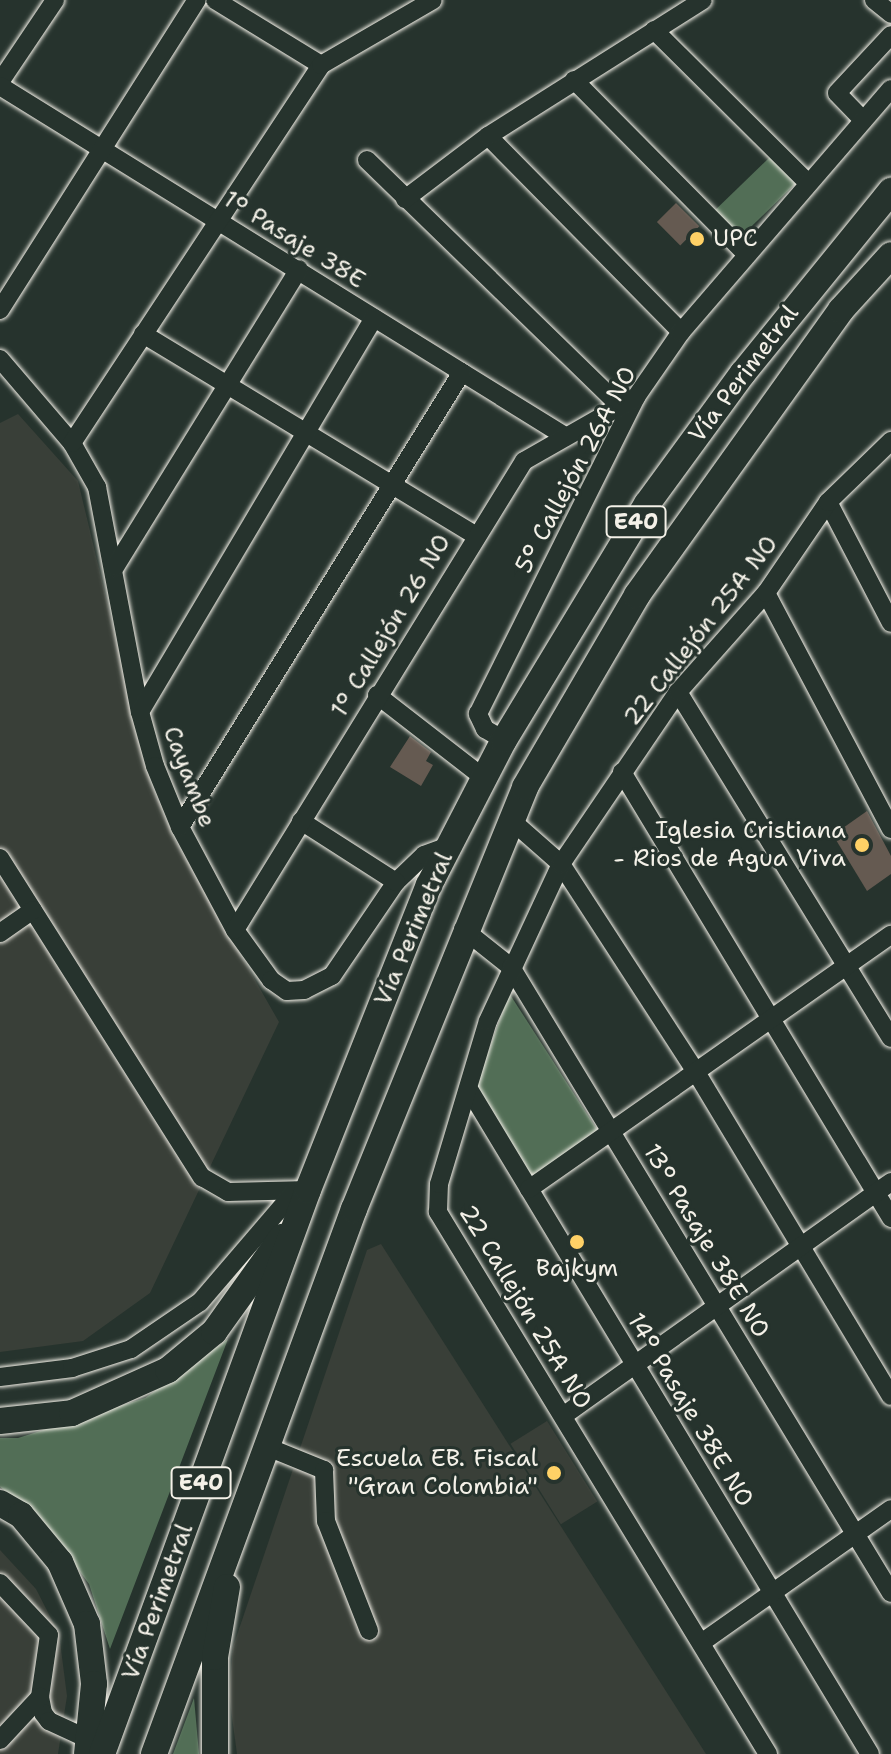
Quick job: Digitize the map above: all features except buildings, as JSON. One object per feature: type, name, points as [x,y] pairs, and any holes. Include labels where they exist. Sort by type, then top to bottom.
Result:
[{"type":"highway","name":"Vía Perimetral","points":[[93,1749],[301,1197],[449,846],[504,740],[647,504],[752,361],[891,191]]},
{"type":"highway","name":"Vía Perimetral","points":[[154,1754],[265,1446],[463,929],[511,820],[637,595],[841,310],[891,255]]},
{"type":"highway","points":[[0,1421],[72,1413],[168,1370],[214,1332],[301,1197]]},
{"type":"highway","points":[[0,1503],[21,1515],[60,1562],[87,1624],[94,1684],[93,1749]]},
{"type":"highway","points":[[215,1754],[215,1657],[242,1509]]},
{"type":"street","points":[[0,84],[55,0]]},
{"type":"street","points":[[0,310],[197,0]]},
{"type":"street","points":[[72,443],[321,65],[433,0]]},
{"type":"street","points":[[405,199],[488,136],[703,0]]},
{"type":"street","points":[[874,0],[891,14]]},
{"type":"street","points":[[227,3],[321,65]]},
{"type":"street","points":[[654,30],[808,183]]},
{"type":"street","points":[[863,120],[837,93],[891,35]]},
{"type":"street","points":[[574,80],[747,255]]},
{"type":"street","name":"1° Pasaje 38E","points":[[0,84],[563,435]]},
{"type":"street","name":"5° Callejón 26A NO","points":[[504,740],[485,729],[478,714],[628,401],[681,332],[891,89]]},
{"type":"street","points":[[488,136],[681,332]]},
{"type":"street","points":[[367,160],[405,199],[628,401]]},
{"type":"street","points":[[115,567],[224,384],[299,269]]},
{"type":"street","points":[[140,712],[374,318]]},
{"type":"street","points":[[143,334],[475,535]]},
{"type":"street","name":"Cayambe","points":[[0,359],[72,443],[97,487],[115,567],[140,712],[180,827],[235,930],[271,980],[287,991],[304,990],[332,976],[396,882],[424,855],[449,846]]},
{"type":"street","points":[[180,827],[462,372]]},
{"type":"street","name":"1° Callejón 26 NO","points":[[235,930],[475,535],[524,461],[563,435],[628,401]]},
{"type":"street","name":"22 Callejón 25A NO","points":[[768,1754],[438,1212],[445,1156],[470,1091],[488,1021],[561,864],[678,692],[766,593],[828,502],[891,441]]},
{"type":"street","points":[[828,502],[891,623]]},
{"type":"street","points":[[766,593],[891,829]]},
{"type":"street","points":[[678,692],[891,1038]]},
{"type":"street","points":[[377,695],[484,778]]},
{"type":"street","points":[[622,772],[770,1019],[883,1188],[891,1218]]},
{"type":"street","points":[[511,820],[561,864],[696,1072],[891,1396]]},
{"type":"street","points":[[301,821],[396,882]]},
{"type":"street","points":[[0,858],[202,1177],[228,1192],[301,1197]]},
{"type":"street","points":[[0,933],[33,910]]},
{"type":"street","name":"13° Pasaje 38E NO","points":[[463,929],[511,967],[891,1593]]},
{"type":"street","points":[[529,1189],[891,935]]},
{"type":"street","name":"14° Pasaje 38E NO","points":[[470,1091],[870,1754]]},
{"type":"street","points":[[563,1416],[883,1188]]},
{"type":"street","points":[[0,1377],[72,1368],[131,1349],[200,1302],[301,1197]]},
{"type":"street","points":[[265,1446],[324,1470],[326,1521],[369,1631]]},
{"type":"street","points":[[701,1643],[891,1509]]},
{"type":"street","points":[[0,1583],[49,1635],[40,1697],[49,1721],[93,1749]]},
{"type":"street","points":[[0,1740],[40,1697]]},
{"type":"shaded area","points":[[18,414],[78,481],[150,781],[174,838],[279,1022],[150,1293],[83,1341],[0,1352],[0,423]]},
{"type":"shaded area","points":[[381,1244],[706,1754],[237,1754],[229,1695],[233,1647],[367,1250]]},
{"type":"shaded area","name":"Escuela EB. Fiscal \"Gran Colombia\"","points":[[547,1421],[597,1502],[561,1524],[511,1444]]},
{"type":"shaded area","points":[[0,1550],[36,1589],[59,1634],[67,1696],[58,1754],[0,1754]]},
{"type":"green space","points":[[770,157],[796,184],[739,238],[713,212]]},
{"type":"green space","points":[[509,993],[600,1134],[534,1181],[475,1090]]},
{"type":"green space","points":[[228,1339],[110,1649],[89,1584],[37,1514],[0,1487],[0,1438],[18,1438],[145,1398]]},
{"type":"green space","points":[[194,1698],[199,1754],[173,1754]]},
{"type":"place","name":"UPC","points":[[697,239]]},
{"type":"place","name":"Iglesia Cristiana - Rios de Agua Viva","points":[[862,845]]},
{"type":"place","name":"Bajkym","points":[[577,1242]]},
{"type":"place","name":"Escuela EB. Fiscal \"Gran Colombia\"","points":[[554,1473]]}]
